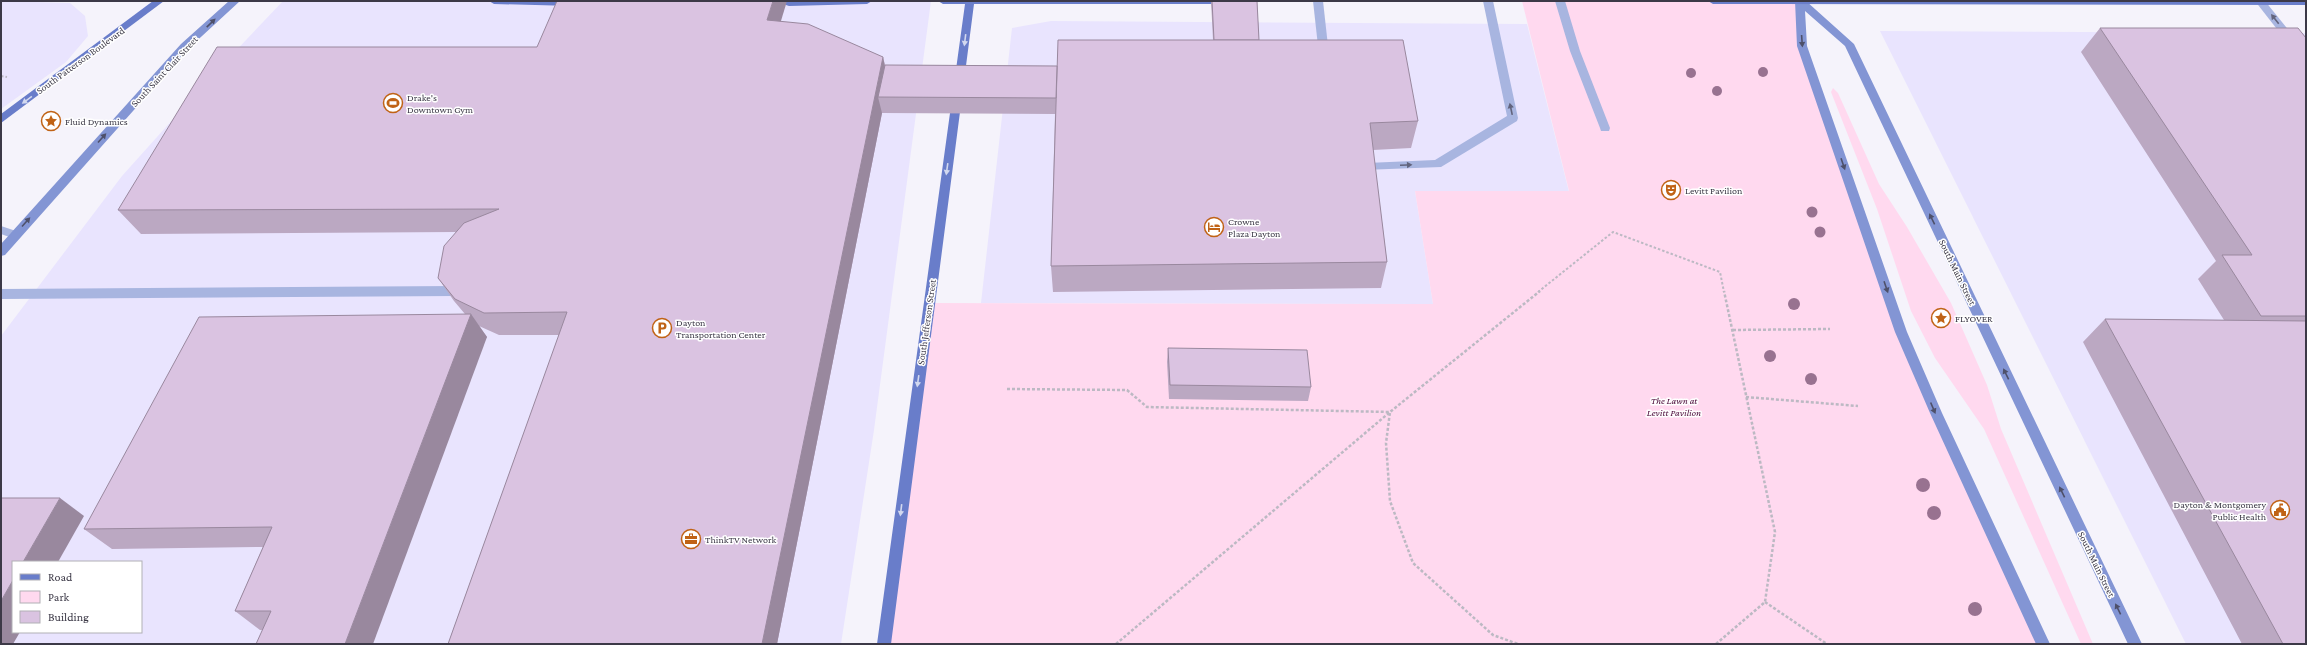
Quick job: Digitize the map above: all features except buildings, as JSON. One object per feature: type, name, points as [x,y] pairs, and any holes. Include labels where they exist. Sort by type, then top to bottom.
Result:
[{"type":"main road","name":"South Patterson Boulevard","points":[[1,119],[159,1]]},
{"type":"main road","points":[[494,1],[577,3]]},
{"type":"main road","points":[[789,3],[867,1]]},
{"type":"main road","points":[[942,1],[1211,1]]},
{"type":"main road","name":"South Jefferson Street","points":[[884,644],[970,1]]},
{"type":"main road","points":[[1713,1],[2306,2]]},
{"type":"street","name":"South Saint Clair Street","points":[[1,252],[185,46],[235,1]]},
{"type":"street","points":[[1800,1],[1802,46],[1901,332],[1936,413],[2043,644]]},
{"type":"street","name":"South Main Street","points":[[1800,1],[1849,44],[2135,644]]},
{"type":"lane","points":[[1318,1],[1326,67]]},
{"type":"lane","points":[[1367,167],[1437,164],[1513,118],[1488,1]]},
{"type":"lane","points":[[1560,1],[1575,51],[1606,128]]},
{"type":"lane","points":[[2260,1],[2306,59]]},
{"type":"lane","points":[[1,230],[15,235]]},
{"type":"lane","points":[[1,294],[456,291]]},
{"type":"path","points":[[1,76],[7,76]]},
{"type":"path","points":[[1116,644],[1390,412],[1613,232],[1720,272],[1775,532],[1765,602],[1716,644]]},
{"type":"path","points":[[1732,330],[1830,329]]},
{"type":"path","points":[[1007,389],[1127,390],[1147,407],[1390,412]]},
{"type":"path","points":[[1746,397],[1858,406]]},
{"type":"path","points":[[1390,412],[1386,443],[1390,501],[1413,563],[1493,635],[1518,644]]},
{"type":"path","points":[[1765,602],[1827,644]]},
{"type":"shaded area","points":[[1,1],[70,3],[85,16],[88,36],[66,62],[1,109]]},
{"type":"shaded area","points":[[283,1],[931,1],[874,430],[841,644],[1,644],[1,336],[122,176],[209,79]]},
{"type":"shaded area","points":[[1051,21],[1527,24],[1569,192],[1415,191],[1433,304],[981,303],[1012,28]]},
{"type":"shaded area","points":[[1880,31],[2306,33],[2306,644],[2186,644]]},
{"type":"green space","name":"The Lawn at Levitt Pavilion","points":[[1522,1],[1801,2],[1802,46],[1901,332],[2043,644],[884,644],[929,303],[1433,304],[1415,191],[1569,191]]},
{"type":"green space","points":[[1833,88],[1838,93],[1879,184],[1907,227],[1951,303],[1987,385],[2001,429],[2093,644],[2081,644],[1984,429],[1935,358],[1911,311],[1877,209],[1831,92]]},
{"type":"place","name":"Drake's Downtown Gym","points":[[393,103]]},
{"type":"place","name":"Fluid Dynamics","points":[[51,121]]},
{"type":"place","name":"Levitt Pavilion","points":[[1671,190]]},
{"type":"place","name":"Crowne Plaza Dayton","points":[[1214,227]]},
{"type":"place","name":"FLYOVER","points":[[1941,318]]},
{"type":"place","name":"Dayton Transportation Center","points":[[662,328]]},
{"type":"place","name":"Dayton & Montgomery Public Health","points":[[2280,510]]},
{"type":"place","name":"ThinkTV Network","points":[[691,539]]}]
